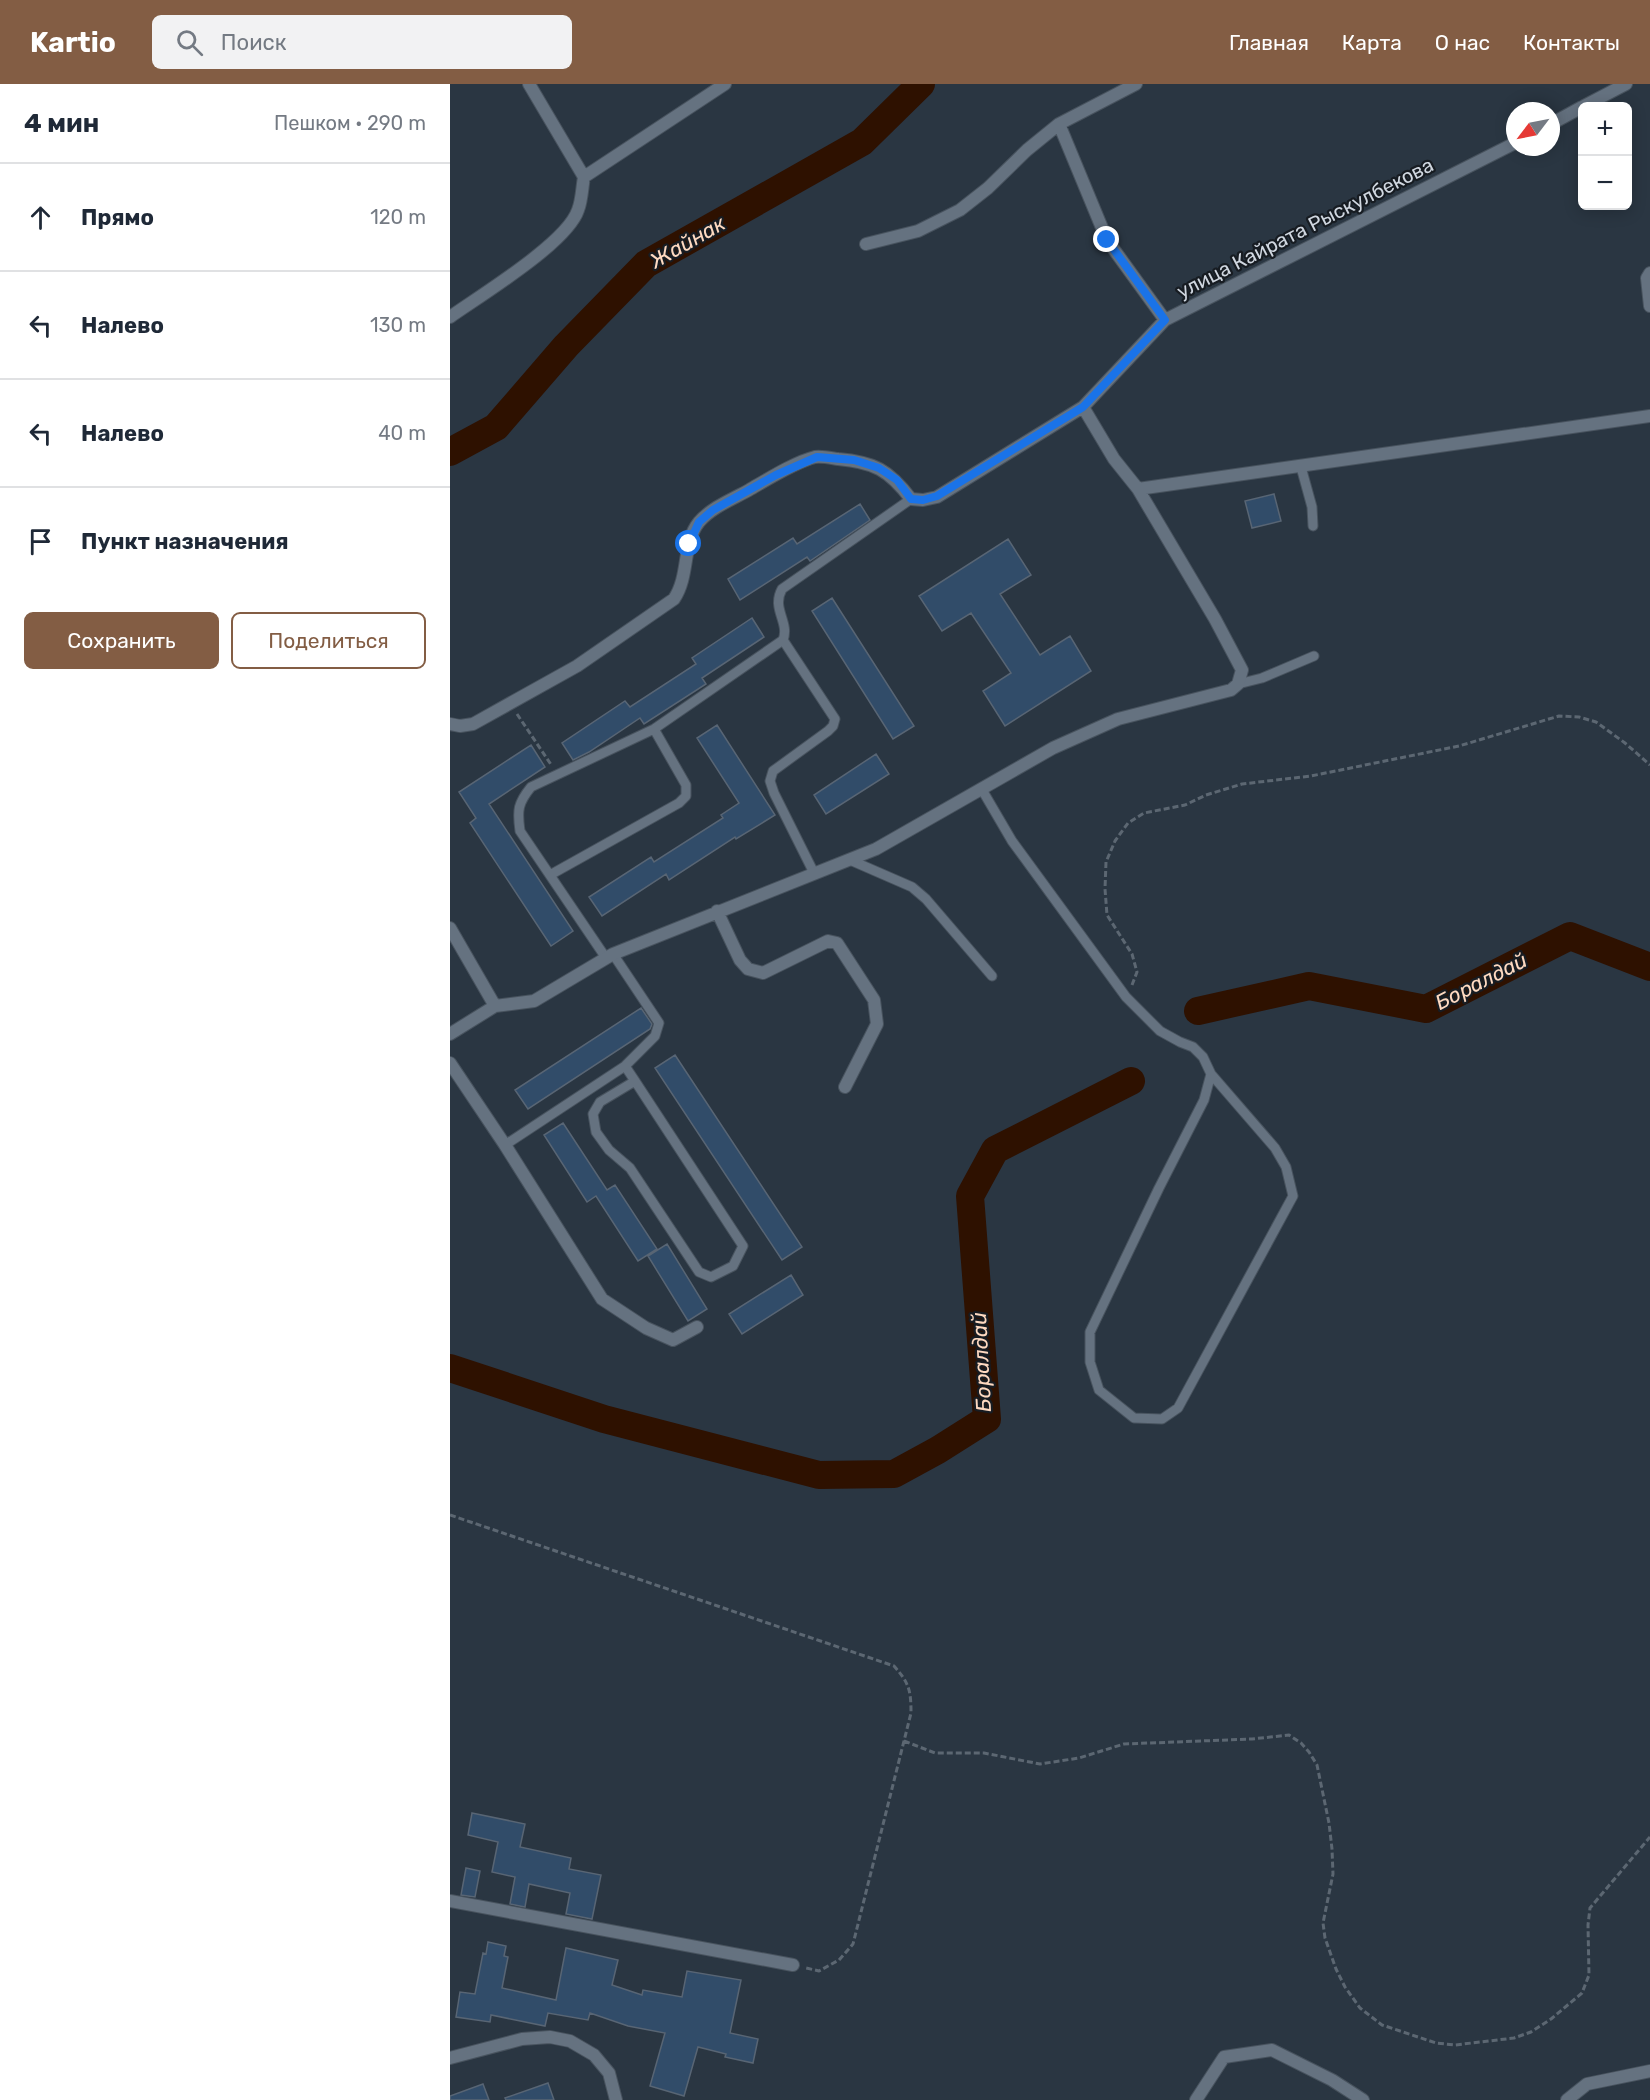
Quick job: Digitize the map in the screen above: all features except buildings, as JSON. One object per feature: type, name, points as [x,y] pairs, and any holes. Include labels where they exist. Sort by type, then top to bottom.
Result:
[{"type":"street","points":[[450,317],[549,246],[572,221],[578,210],[584,177],[529,84]]},
{"type":"street","points":[[584,177],[725,84]]},
{"type":"street","points":[[866,244],[918,231],[960,210],[1059,124],[1136,84]]},
{"type":"street","points":[[1592,102],[1626,84]]},
{"type":"street","points":[[1560,119],[1578,110]]},
{"type":"street","name":"улица Кайрата Рыскулбекова","points":[[1059,124],[1107,240],[1165,320],[1506,148]]},
{"type":"street","points":[[1650,273],[1647,278],[1650,306]]},
{"type":"street","points":[[450,723],[459,726],[473,724],[510,704],[577,666],[675,599],[681,588],[689,544],[699,522],[713,510],[776,475],[817,457],[854,460],[879,468],[897,480],[911,499],[923,500],[937,496],[1083,407],[1165,320]]},
{"type":"street","points":[[450,1034],[495,1006],[534,1001],[610,956],[697,919],[876,849],[1053,748],[1118,719],[1231,690],[1238,684],[1242,670],[1215,619],[1138,489],[1114,459],[1083,407]]},
{"type":"street","points":[[1138,489],[1650,416]]},
{"type":"street","points":[[717,911],[740,960],[747,969],[762,973],[828,941],[837,943],[874,1000],[878,1024],[845,1087]]},
{"type":"street","points":[[450,928],[495,1006]]},
{"type":"street","points":[[450,1063],[505,1144],[602,1299],[646,1328],[674,1340],[697,1327]]},
{"type":"street","points":[[450,1901],[793,1965]]},
{"type":"street","points":[[450,2058],[522,2039],[550,2037],[570,2041],[594,2055],[609,2073],[616,2100]]},
{"type":"street","points":[[1196,2100],[1224,2057],[1272,2050],[1332,2080],[1363,2100]]},
{"type":"street","points":[[1567,2100],[1587,2084],[1650,2071]]},
{"type":"lane","points":[[1301,467],[1312,507],[1313,526]]},
{"type":"lane","points":[[505,1144],[625,1066],[655,1036],[658,1023],[520,831],[518,816],[520,801],[531,787],[654,729],[783,640],[786,633],[777,603],[782,589],[911,499]]},
{"type":"lane","points":[[783,640],[835,719],[828,731],[773,771],[770,781],[814,873]]},
{"type":"lane","points":[[1238,684],[1262,678],[1314,656]]},
{"type":"lane","points":[[550,875],[679,803],[686,796],[686,785],[654,729]]},
{"type":"lane","points":[[981,788],[1012,841],[1126,997],[1160,1031],[1193,1047],[1203,1057],[1211,1074],[1275,1148],[1286,1167],[1293,1196],[1178,1408],[1162,1419],[1134,1418],[1099,1390],[1090,1362],[1090,1332],[1204,1100],[1211,1074]]},
{"type":"lane","points":[[850,860],[912,887],[926,899],[992,976]]},
{"type":"lane","points":[[625,1066],[635,1081],[743,1246],[733,1266],[711,1277],[699,1272],[630,1168],[609,1150],[596,1132],[593,1114],[600,1102],[635,1081]]},
{"type":"path","points":[[510,704],[558,775]]},
{"type":"path","points":[[1126,997],[1137,972],[1132,954],[1107,915],[1105,889],[1107,862],[1115,841],[1128,823],[1144,813],[1185,806],[1206,795],[1242,784],[1311,776],[1460,746],[1559,716],[1579,717],[1596,722],[1650,765]]},
{"type":"path","points":[[450,1515],[894,1666],[904,1678],[911,1693],[911,1713],[854,1944],[839,1960],[819,1971],[793,1965]]},
{"type":"path","points":[[904,1741],[935,1753],[984,1753],[1040,1764],[1079,1758],[1124,1744],[1252,1739],[1289,1735],[1301,1743],[1317,1765],[1329,1823],[1333,1874],[1323,1923],[1325,1938],[1336,1969],[1360,2008],[1382,2025],[1436,2043],[1455,2045],[1514,2038],[1551,2019],[1582,1993],[1589,1975],[1587,1925],[1590,1908],[1650,1837]]},
{"type":"waterway","name":"Жайнак","points":[[450,452],[496,427],[566,346],[646,264],[862,142],[921,84]]},
{"type":"waterway","name":"Боралдай","points":[[1198,1011],[1309,986],[1426,1009],[1570,936],[1650,967]]},
{"type":"waterway","name":"Боралдай","points":[[450,1368],[604,1419],[819,1475],[894,1474],[987,1419],[970,1196],[995,1150],[1131,1081]]},
{"type":"route","points":[[689,544],[699,522],[713,510],[776,475],[817,457],[854,460],[879,468],[897,480],[911,499],[923,500],[937,496],[1083,407],[1165,320],[1107,240]]}]
